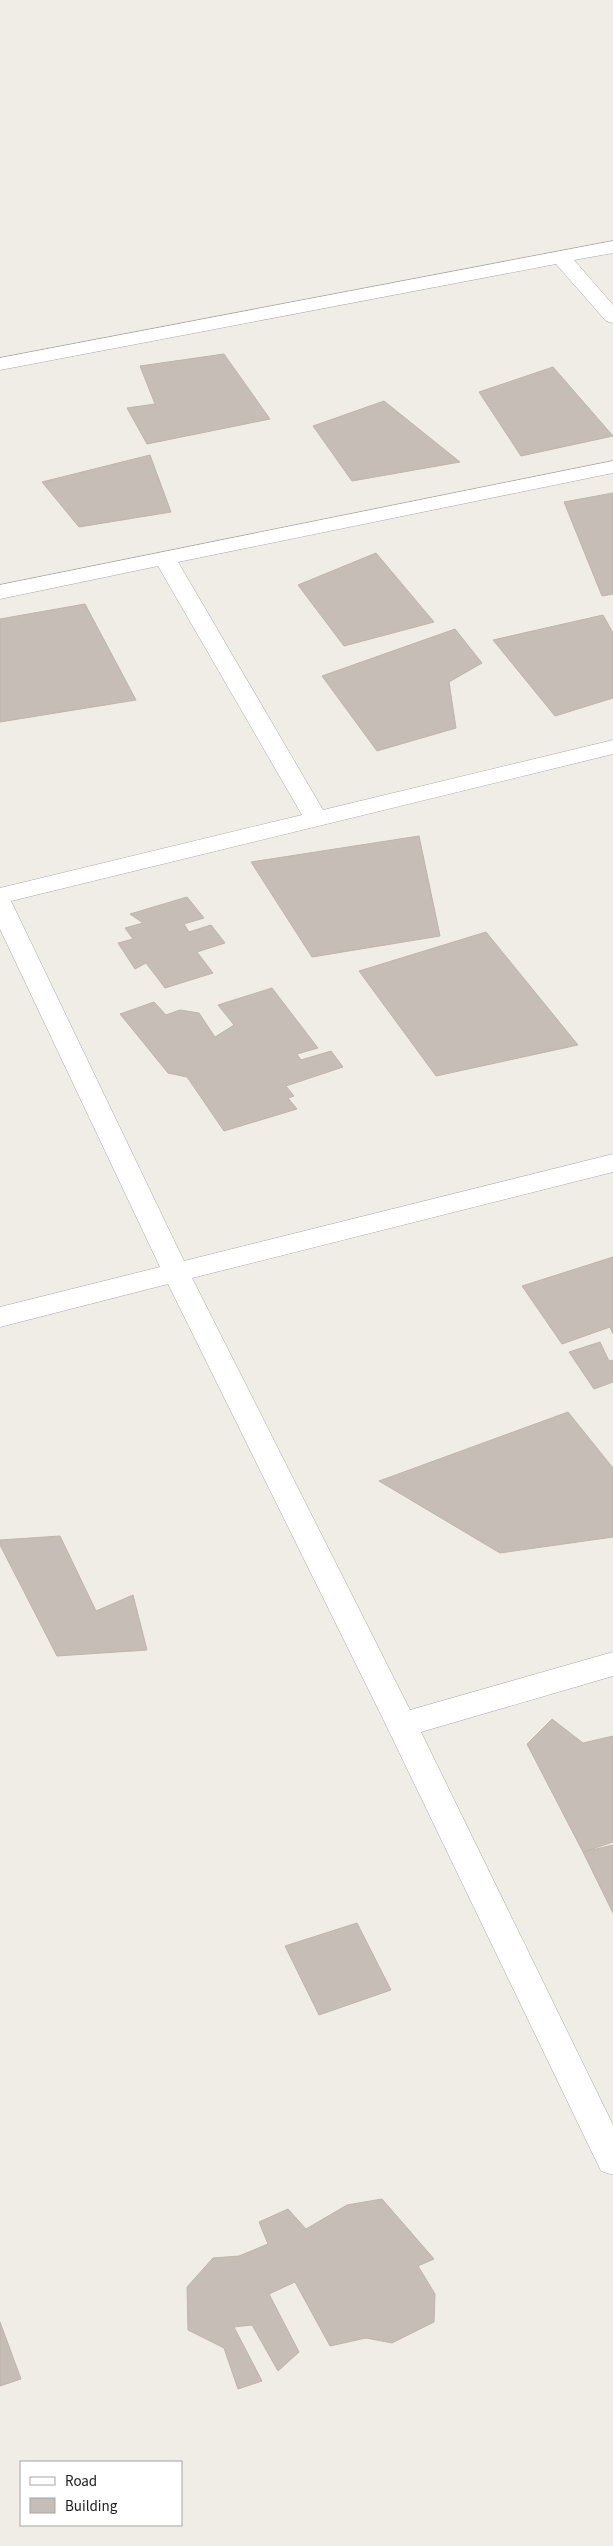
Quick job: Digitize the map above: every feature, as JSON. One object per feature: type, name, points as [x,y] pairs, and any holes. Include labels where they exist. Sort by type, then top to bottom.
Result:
[{"type":"street","points":[[0,364],[613,247]]},
{"type":"street","points":[[561,257],[613,317]]},
{"type":"street","points":[[0,592],[613,467]]},
{"type":"street","points":[[164,558],[316,819]]},
{"type":"street","points":[[0,896],[613,747]]},
{"type":"street","points":[[0,903],[176,1273],[402,1725],[613,2160]]},
{"type":"street","points":[[0,1317],[613,1163]]},
{"type":"street","points":[[402,1725],[613,1664]]},
{"type":"building","points":[[224,354],[270,419],[147,444],[127,408],[155,404],[140,366]]},
{"type":"building","points":[[553,367],[613,436],[521,456],[479,392]]},
{"type":"building","points":[[384,401],[460,462],[352,481],[313,426]]},
{"type":"building","points":[[150,455],[171,512],[79,527],[42,482]]},
{"type":"building","points":[[613,493],[613,594],[602,596],[564,502]]},
{"type":"building","points":[[376,553],[434,622],[344,646],[298,585]]},
{"type":"building","points":[[85,604],[136,700],[0,722],[0,619]]},
{"type":"building","points":[[603,615],[613,633],[613,698],[555,716],[493,640]]},
{"type":"building","points":[[455,629],[482,663],[449,682],[456,728],[377,751],[322,676]]},
{"type":"building","points":[[419,836],[440,936],[312,957],[251,862]]},
{"type":"building","points":[[187,897],[204,918],[184,924],[189,932],[211,925],[225,943],[197,952],[213,973],[165,988],[146,963],[135,969],[118,943],[133,939],[125,928],[143,923],[130,914]]},
{"type":"building","points":[[486,932],[578,1045],[436,1076],[359,971]]},
{"type":"building","points":[[272,988],[318,1048],[297,1054],[301,1060],[331,1051],[343,1067],[286,1086],[294,1096],[288,1098],[297,1109],[224,1131],[187,1077],[168,1073],[120,1014],[154,1002],[166,1015],[180,1010],[199,1013],[215,1037],[234,1025],[218,1005]]},
{"type":"building","points":[[613,1257],[613,1334],[610,1327],[562,1344],[522,1286]]},
{"type":"building","points":[[600,1342],[609,1361],[613,1360],[613,1382],[594,1389],[569,1352]]},
{"type":"building","points":[[568,1412],[613,1468],[613,1537],[500,1553],[379,1481]]},
{"type":"building","points":[[60,1536],[96,1611],[133,1595],[147,1650],[57,1656],[0,1545],[0,1540]]},
{"type":"building","points":[[552,1719],[583,1743],[613,1736],[613,1842],[583,1852],[527,1744]]},
{"type":"building","points":[[613,1845],[613,1913],[583,1852]]},
{"type":"building","points":[[357,1923],[391,1990],[319,2015],[285,1946]]},
{"type":"building","points":[[382,2199],[434,2259],[418,2266],[435,2294],[434,2322],[392,2343],[366,2338],[330,2346],[295,2282],[269,2294],[299,2352],[278,2371],[252,2325],[234,2327],[262,2381],[238,2389],[224,2348],[188,2330],[187,2287],[213,2258],[239,2256],[268,2244],[259,2222],[288,2209],[306,2229],[347,2205]]},
{"type":"building","points":[[0,2322],[21,2379],[0,2386]]}]
